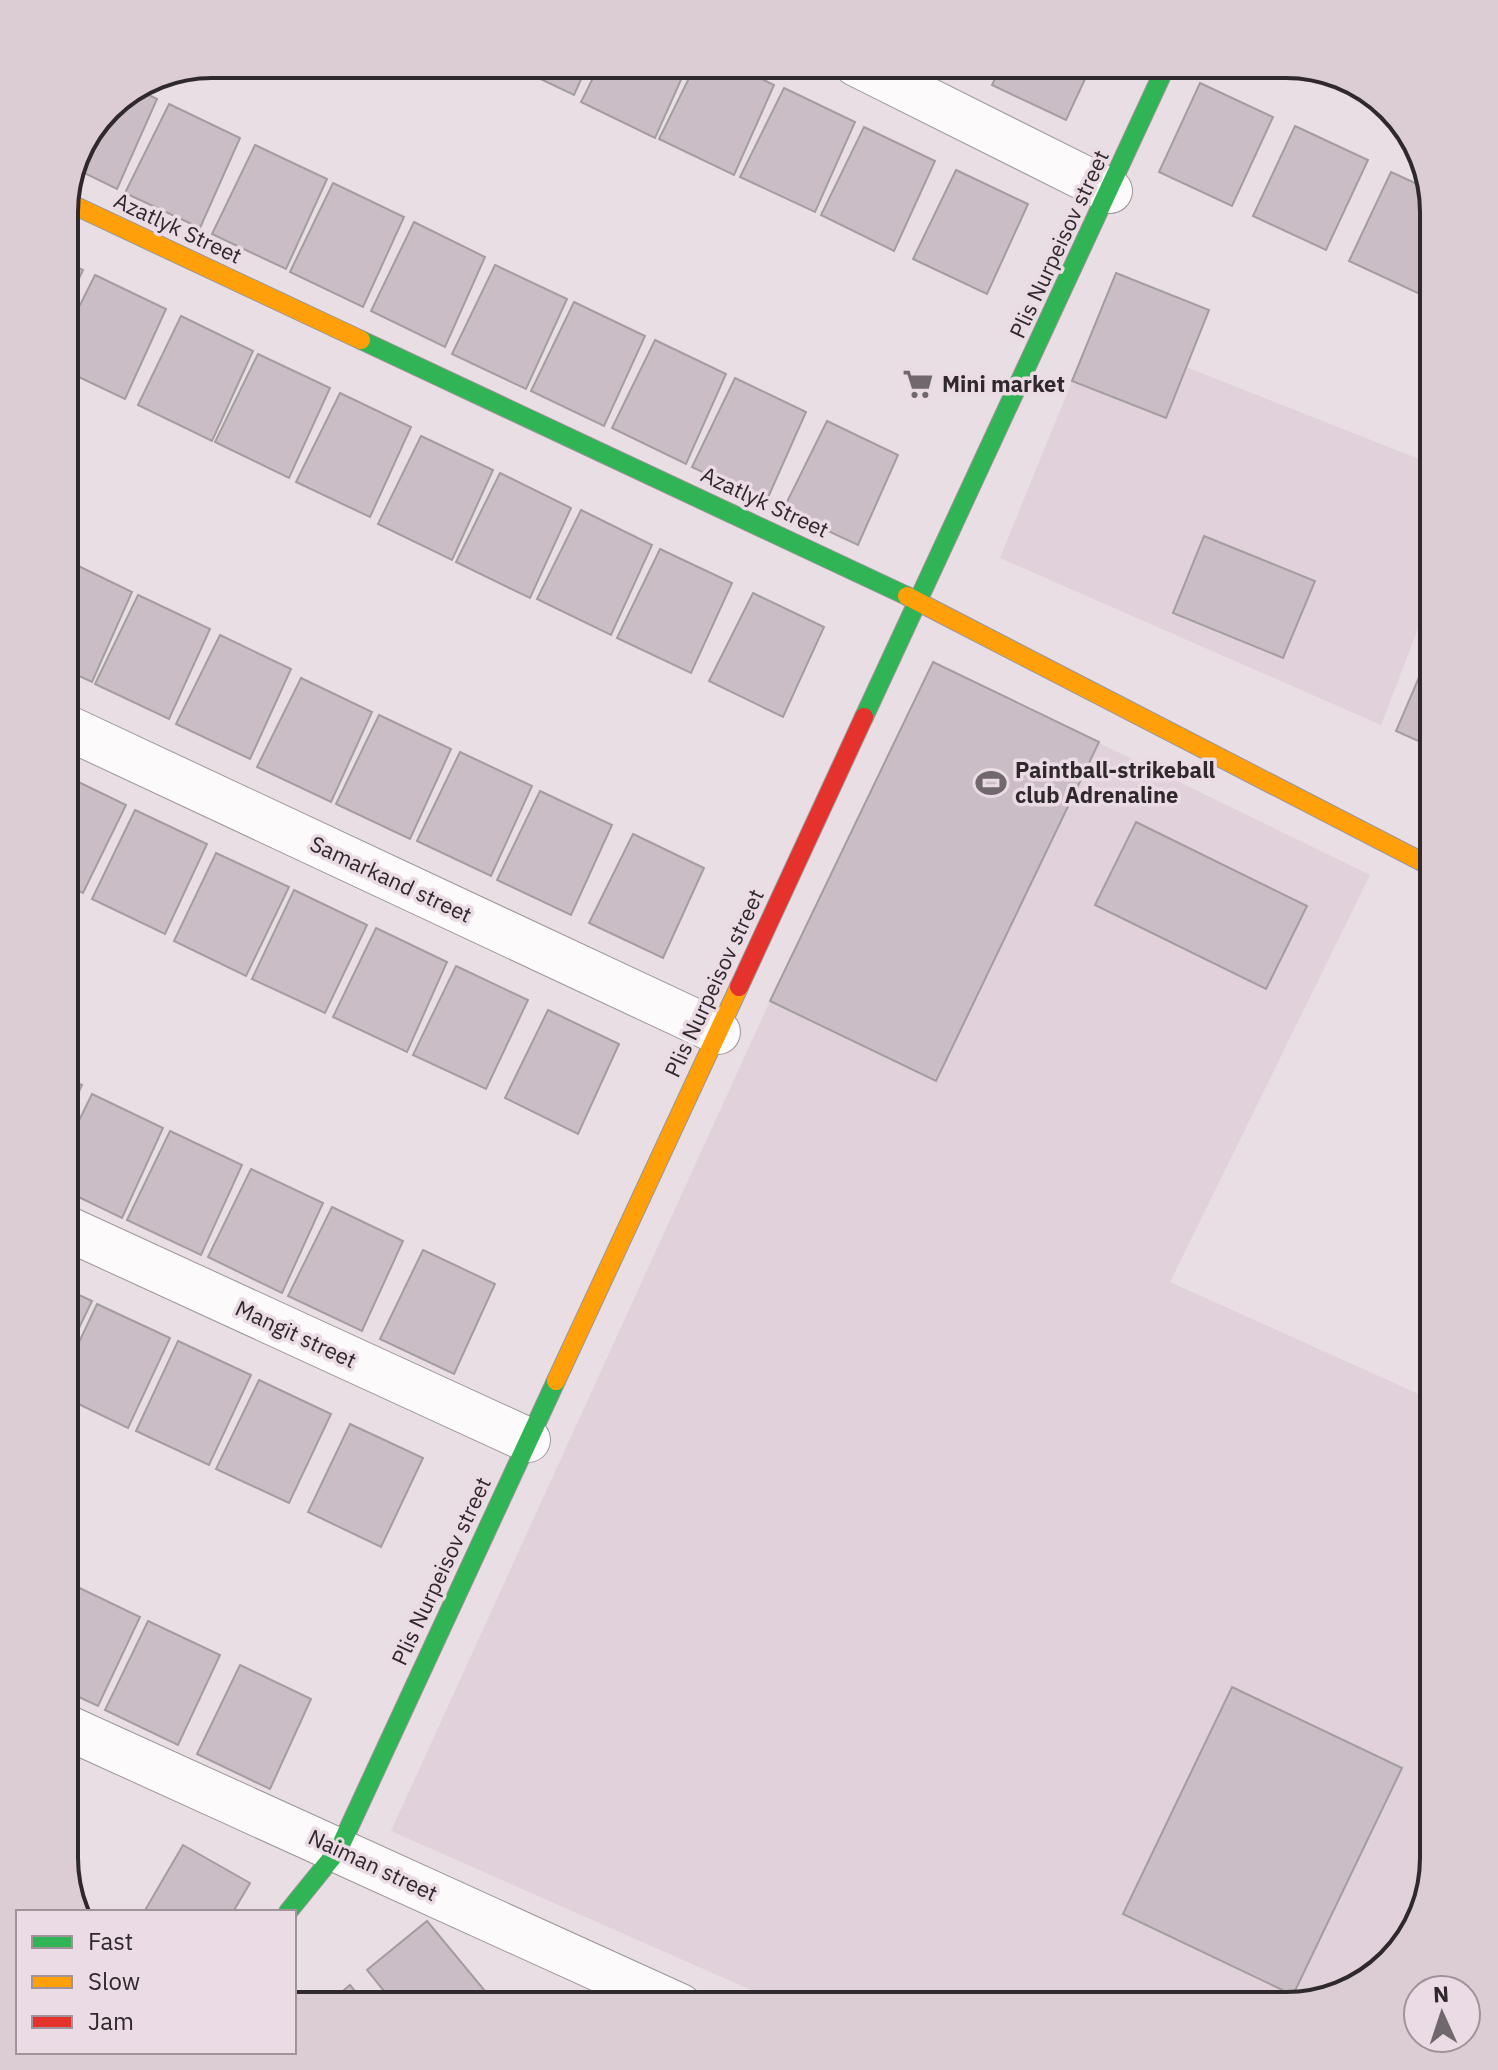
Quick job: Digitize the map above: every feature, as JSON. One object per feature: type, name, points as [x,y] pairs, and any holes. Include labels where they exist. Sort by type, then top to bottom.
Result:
[{"type":"street","points":[[884,78],[1110,191]]},
{"type":"street","name":"Plis Nurpeisov street","points":[[290,1910],[339,1849],[1161,78]]},
{"type":"street","name":"Azatlyk Street","points":[[78,207],[919,601],[1420,861]]},
{"type":"street","name":"Samarkand street","points":[[78,733],[718,1032]]},
{"type":"street","name":"Mangit street","points":[[78,1233],[528,1440]]},
{"type":"street","name":"Naiman street","points":[[78,1732],[650,1992]]},
{"type":"shaded area","points":[[1186,367],[1420,459],[1420,623],[1381,725],[1000,558],[1072,381],[1165,418]]},
{"type":"shaded area","points":[[933,662],[1370,875],[1170,1282],[1420,1395],[1419,1875],[1410,1909],[1402,1925],[1381,1953],[1353,1974],[1321,1987],[1286,1992],[755,1992],[391,1831],[770,1001]]},
{"type":"building","points":[[538,78],[582,78],[574,95]]},
{"type":"building","points":[[593,78],[682,78],[655,138],[581,102]]},
{"type":"building","points":[[689,78],[760,78],[774,85],[734,175],[659,139]]},
{"type":"building","points":[[995,78],[1086,78],[1066,120],[992,85]]},
{"type":"building","points":[[1200,83],[1273,117],[1232,206],[1159,172]]},
{"type":"building","points":[[784,88],[855,122],[815,212],[740,177]]},
{"type":"building","points":[[149,95],[157,99],[117,189],[84,173],[88,161],[117,117]]},
{"type":"building","points":[[169,104],[240,138],[200,228],[125,193]]},
{"type":"building","points":[[1295,126],[1368,160],[1326,250],[1253,216]]},
{"type":"building","points":[[864,127],[935,161],[894,251],[821,215]]},
{"type":"building","points":[[255,145],[327,179],[286,269],[212,234]]},
{"type":"building","points":[[956,170],[1028,204],[987,294],[913,259]]},
{"type":"building","points":[[1391,172],[1416,184],[1420,212],[1420,294],[1349,261]]},
{"type":"building","points":[[333,183],[404,217],[363,307],[290,272]]},
{"type":"building","points":[[414,222],[485,257],[445,347],[371,311]]},
{"type":"building","points":[[495,265],[567,299],[526,389],[452,354]]},
{"type":"building","points":[[1116,273],[1209,310],[1166,418],[1072,381]]},
{"type":"building","points":[[95,275],[166,309],[125,399],[78,377],[78,309]]},
{"type":"building","points":[[574,302],[645,336],[604,426],[531,391]]},
{"type":"building","points":[[181,316],[253,351],[212,441],[138,405]]},
{"type":"building","points":[[655,340],[726,374],[686,464],[612,428]]},
{"type":"building","points":[[258,354],[330,388],[289,478],[215,442]]},
{"type":"building","points":[[735,378],[806,412],[766,502],[692,467]]},
{"type":"building","points":[[340,393],[411,427],[370,517],[296,482]]},
{"type":"building","points":[[827,421],[898,455],[858,545],[783,510]]},
{"type":"building","points":[[421,436],[493,470],[452,560],[378,524]]},
{"type":"building","points":[[500,473],[571,508],[530,598],[456,562]]},
{"type":"building","points":[[581,510],[652,545],[611,635],[537,599]]},
{"type":"building","points":[[1204,536],[1315,581],[1283,658],[1173,613]]},
{"type":"building","points":[[660,549],[732,583],[691,673],[617,638]]},
{"type":"building","points":[[78,566],[132,592],[92,682],[78,676]]},
{"type":"building","points":[[753,593],[824,627],[783,717],[709,681]]},
{"type":"building","points":[[138,595],[210,629],[169,719],[95,684]]},
{"type":"building","points":[[220,635],[291,669],[250,759],[176,724]]},
{"type":"building","points":[[933,662],[1099,742],[936,1081],[770,1001]]},
{"type":"building","points":[[1420,675],[1420,742],[1396,731]]},
{"type":"building","points":[[301,678],[372,712],[331,802],[257,767]]},
{"type":"building","points":[[379,715],[451,749],[410,839],[336,804]]},
{"type":"building","points":[[460,752],[532,786],[491,876],[417,841]]},
{"type":"building","points":[[78,782],[126,805],[83,893],[78,891]]},
{"type":"building","points":[[540,791],[612,825],[571,915],[497,880]]},
{"type":"building","points":[[135,810],[207,844],[165,934],[92,899]]},
{"type":"building","points":[[1136,822],[1307,906],[1266,989],[1095,905]]},
{"type":"building","points":[[633,834],[704,868],[663,958],[589,923]]},
{"type":"building","points":[[216,853],[289,887],[246,976],[174,941]]},
{"type":"building","points":[[294,890],[367,925],[325,1013],[252,979]]},
{"type":"building","points":[[376,928],[447,962],[407,1052],[333,1017]]},
{"type":"building","points":[[456,966],[528,1000],[486,1089],[413,1055]]},
{"type":"building","points":[[548,1010],[619,1044],[578,1134],[505,1098]]},
{"type":"building","points":[[92,1094],[163,1128],[122,1218],[78,1197],[78,1122]]},
{"type":"building","points":[[170,1131],[242,1165],[201,1255],[127,1220]]},
{"type":"building","points":[[251,1169],[323,1203],[282,1293],[208,1257]]},
{"type":"building","points":[[332,1207],[403,1241],[362,1331],[288,1296]]},
{"type":"building","points":[[423,1250],[495,1284],[454,1374],[380,1339]]},
{"type":"building","points":[[78,1294],[92,1301],[78,1330]]},
{"type":"building","points":[[97,1304],[170,1338],[128,1428],[78,1404],[78,1344]]},
{"type":"building","points":[[178,1341],[251,1375],[209,1465],[136,1431]]},
{"type":"building","points":[[259,1380],[331,1414],[289,1503],[216,1469]]},
{"type":"building","points":[[350,1424],[423,1458],[381,1547],[308,1512]]},
{"type":"building","points":[[78,1587],[140,1617],[98,1706],[78,1697]]},
{"type":"building","points":[[148,1621],[220,1655],[178,1745],[105,1710]]},
{"type":"building","points":[[240,1665],[311,1699],[270,1789],[197,1754]]},
{"type":"building","points":[[1232,1687],[1402,1768],[1295,1991],[1287,1992],[1123,1914]]},
{"type":"building","points":[[183,1845],[250,1883],[234,1910],[145,1910]]},
{"type":"building","points":[[427,1921],[486,1992],[385,1992],[367,1970]]},
{"type":"building","points":[[350,1985],[356,1992],[342,1992]]},
{"type":"traffic: fast","points":[[864,717],[1161,78]]},
{"type":"traffic: fast","points":[[361,340],[907,596]]},
{"type":"traffic: fast","points":[[290,1910],[339,1849],[556,1381]]},
{"type":"traffic: slow","points":[[78,207],[361,340]]},
{"type":"traffic: slow","points":[[907,596],[1420,861]]},
{"type":"traffic: slow","points":[[556,1381],[739,987]]},
{"type":"traffic: jam","points":[[739,987],[864,717]]},
{"type":"place","name":"Mini market","points":[[918,384]]},
{"type":"place","name":"Paintball-strikeball club Adrenaline","points":[[991,783]]}]
